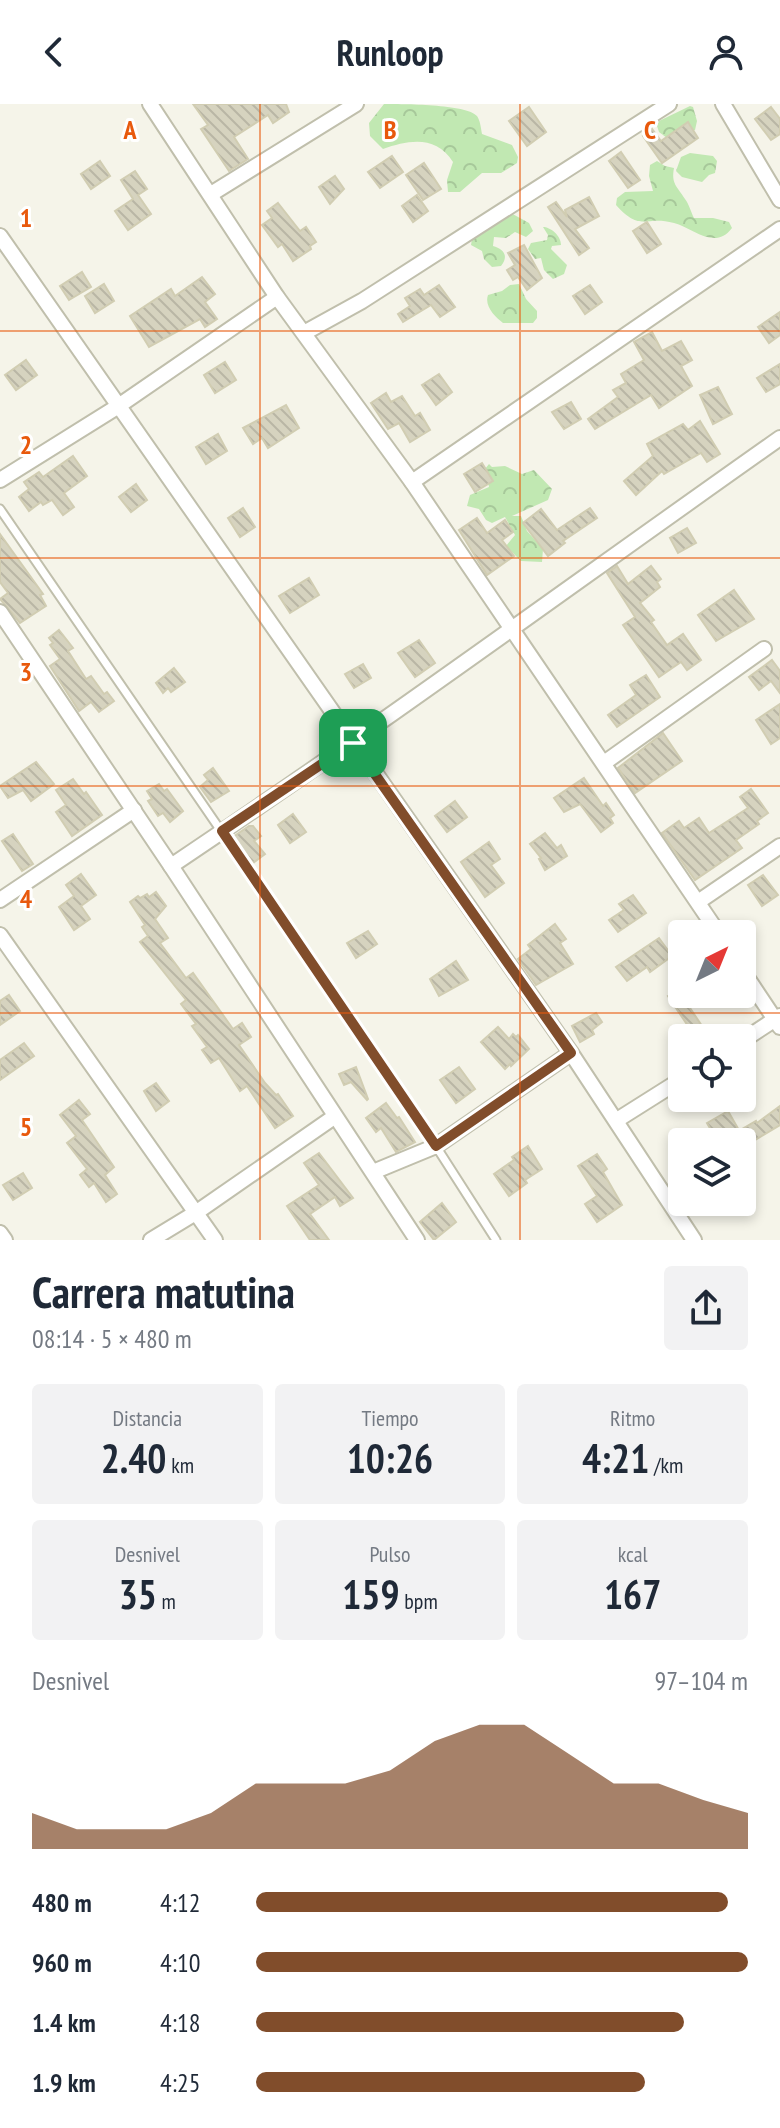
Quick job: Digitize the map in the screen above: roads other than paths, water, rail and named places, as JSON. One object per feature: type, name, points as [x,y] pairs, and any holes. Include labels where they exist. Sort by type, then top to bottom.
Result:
[{"type":"street","points":[[150,104],[277,297],[412,482],[710,920]]},
{"type":"street","points":[[211,194],[356,104]]},
{"type":"street","points":[[304,333],[362,301],[669,104]]},
{"type":"street","points":[[723,104],[780,200]]},
{"type":"street","points":[[412,482],[780,229]]},
{"type":"street","points":[[0,236],[571,1053],[694,1240]]},
{"type":"street","points":[[0,480],[117,407],[277,297]]},
{"type":"street","points":[[171,866],[353,743],[511,627],[780,438]]},
{"type":"street","points":[[0,612],[417,1240]]},
{"type":"street","points":[[604,763],[764,649]]},
{"type":"street","points":[[0,900],[134,810]]},
{"type":"street","points":[[698,902],[780,846]]},
{"type":"street","points":[[0,935],[215,1240]]},
{"type":"street","points":[[756,990],[778,1021],[756,1033]]},
{"type":"street","points":[[373,1172],[436,1146],[571,1053]]},
{"type":"street","points":[[617,1120],[668,1088]]},
{"type":"street","points":[[151,1240],[197,1212],[334,1117]]},
{"type":"street","points":[[0,1233],[5,1240]]},
{"type":"lane","points":[[0,509],[436,1146],[496,1240]]}]
